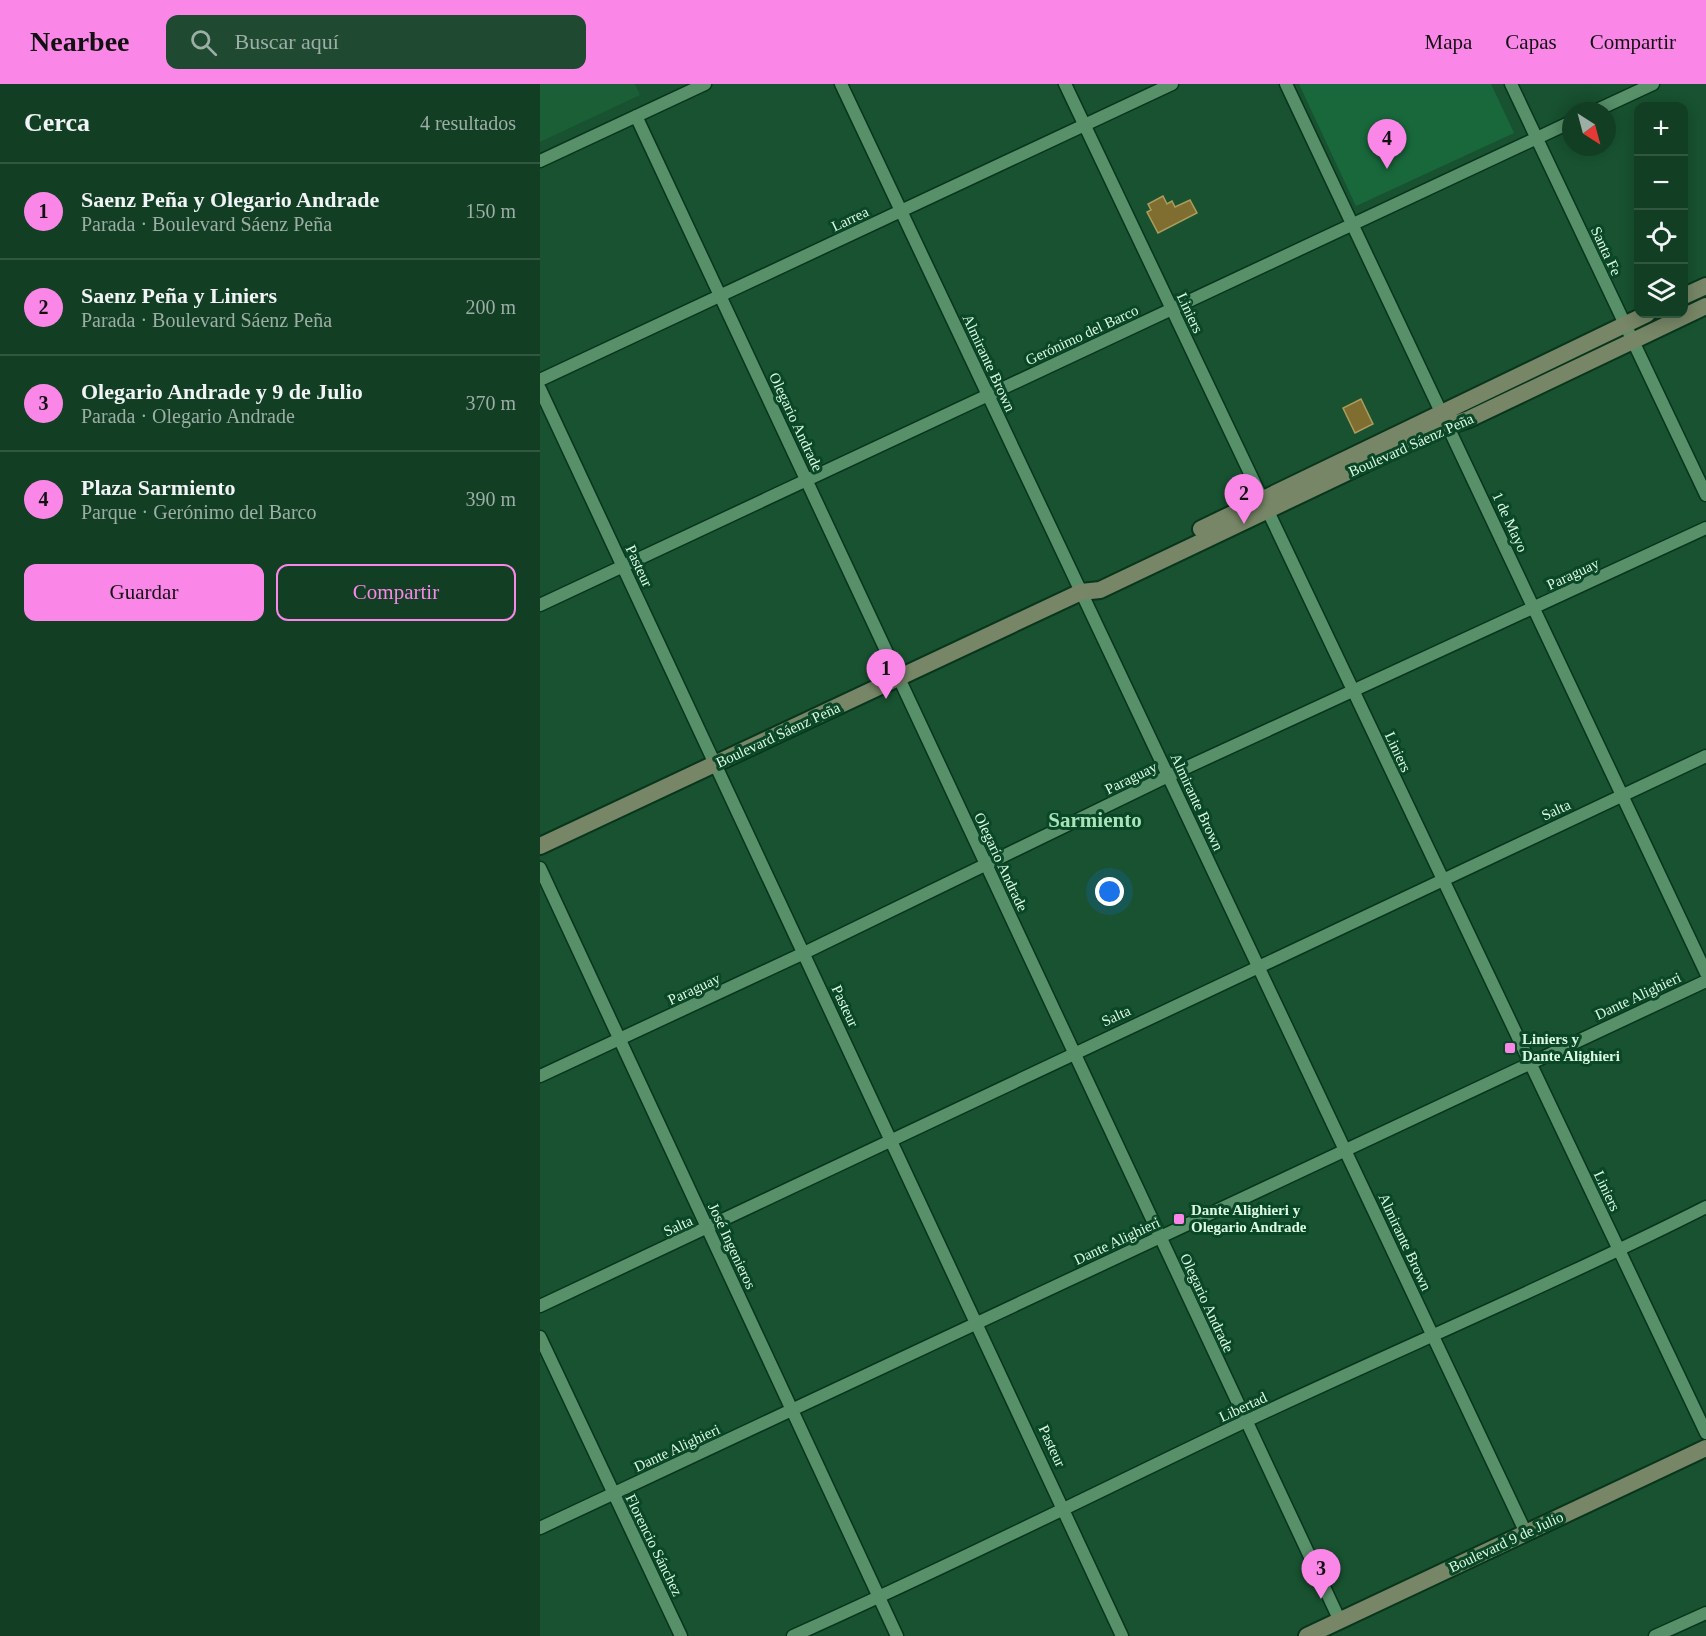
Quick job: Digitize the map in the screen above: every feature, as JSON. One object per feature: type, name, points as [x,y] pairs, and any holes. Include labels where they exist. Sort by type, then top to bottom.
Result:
[{"type":"main road","points":[[1688,294],[1706,286]]},
{"type":"main road","name":"Boulevard Sáenz Peña","points":[[1265,505],[1434,431],[1449,428],[1706,306]]},
{"type":"main road","name":"Boulevard Sáenz Peña","points":[[540,846],[1081,592],[1100,590],[1441,412],[1638,318]]},
{"type":"main road","name":"Boulevard 9 de Julio","points":[[1307,1636],[1706,1448]]},
{"type":"street","points":[[540,161],[705,84]]},
{"type":"street","name":"Almirante Brown","points":[[841,84],[1526,1533]]},
{"type":"street","name":"Liniers","points":[[1065,84],[1706,1433]]},
{"type":"street","name":"Larrea","points":[[540,380],[1172,84]]},
{"type":"street","name":"1 de Mayo","points":[[1287,84],[1706,973]]},
{"type":"street","name":"Santa Fe","points":[[1510,84],[1706,495]]},
{"type":"street","points":[[1614,102],[1653,84]]},
{"type":"street","name":"Olegario Andrade","points":[[636,116],[1340,1621]]},
{"type":"street","name":"Gerónimo del Barco","points":[[540,605],[1562,126]]},
{"type":"street","name":"Pasteur","points":[[540,389],[1065,1509],[1122,1636]]},
{"type":"street","name":"Paraguay","points":[[540,1076],[804,953],[1168,776],[1706,528]]},
{"type":"street","name":"Salta","points":[[540,1306],[1706,756]]},
{"type":"street","name":"José Ingenieros","points":[[540,868],[897,1636]]},
{"type":"street","name":"Dante Alighieri","points":[[540,1528],[1706,981]]},
{"type":"street","name":"Libertad","points":[[793,1636],[879,1598],[1246,1422],[1618,1251],[1706,1207]]},
{"type":"street","name":"Florencio Sánchez","points":[[540,1337],[681,1636]]},
{"type":"street","points":[[1655,1636],[1706,1613]]},
{"type":"shaded area","points":[[540,84],[635,84],[640,95],[540,142]]},
{"type":"shaded area","points":[[1299,84],[1491,84],[1514,133],[1356,206]]},
{"type":"building","points":[[1163,196],[1167,204],[1172,201],[1175,207],[1190,200],[1197,213],[1158,233],[1147,212],[1151,210],[1148,204]]},
{"type":"building","points":[[1361,399],[1373,424],[1355,433],[1343,408]]},
{"type":"place","name":"Plaza Sarmiento","points":[[1387,169]]},
{"type":"place","name":"Saenz Peña y Liniers","points":[[1244,524]]},
{"type":"place","name":"Saenz Peña y Olegario Andrade","points":[[886,699]]},
{"type":"place","name":"Liniers y Dante Alighieri","points":[[1510,1048]]},
{"type":"place","name":"Dante Alighieri y Olegario Andrade","points":[[1179,1219]]},
{"type":"place","name":"Olegario Andrade y 9 de Julio","points":[[1321,1599]]},
{"type":"district","name":"Sarmiento","points":[[1095,820]]}]
